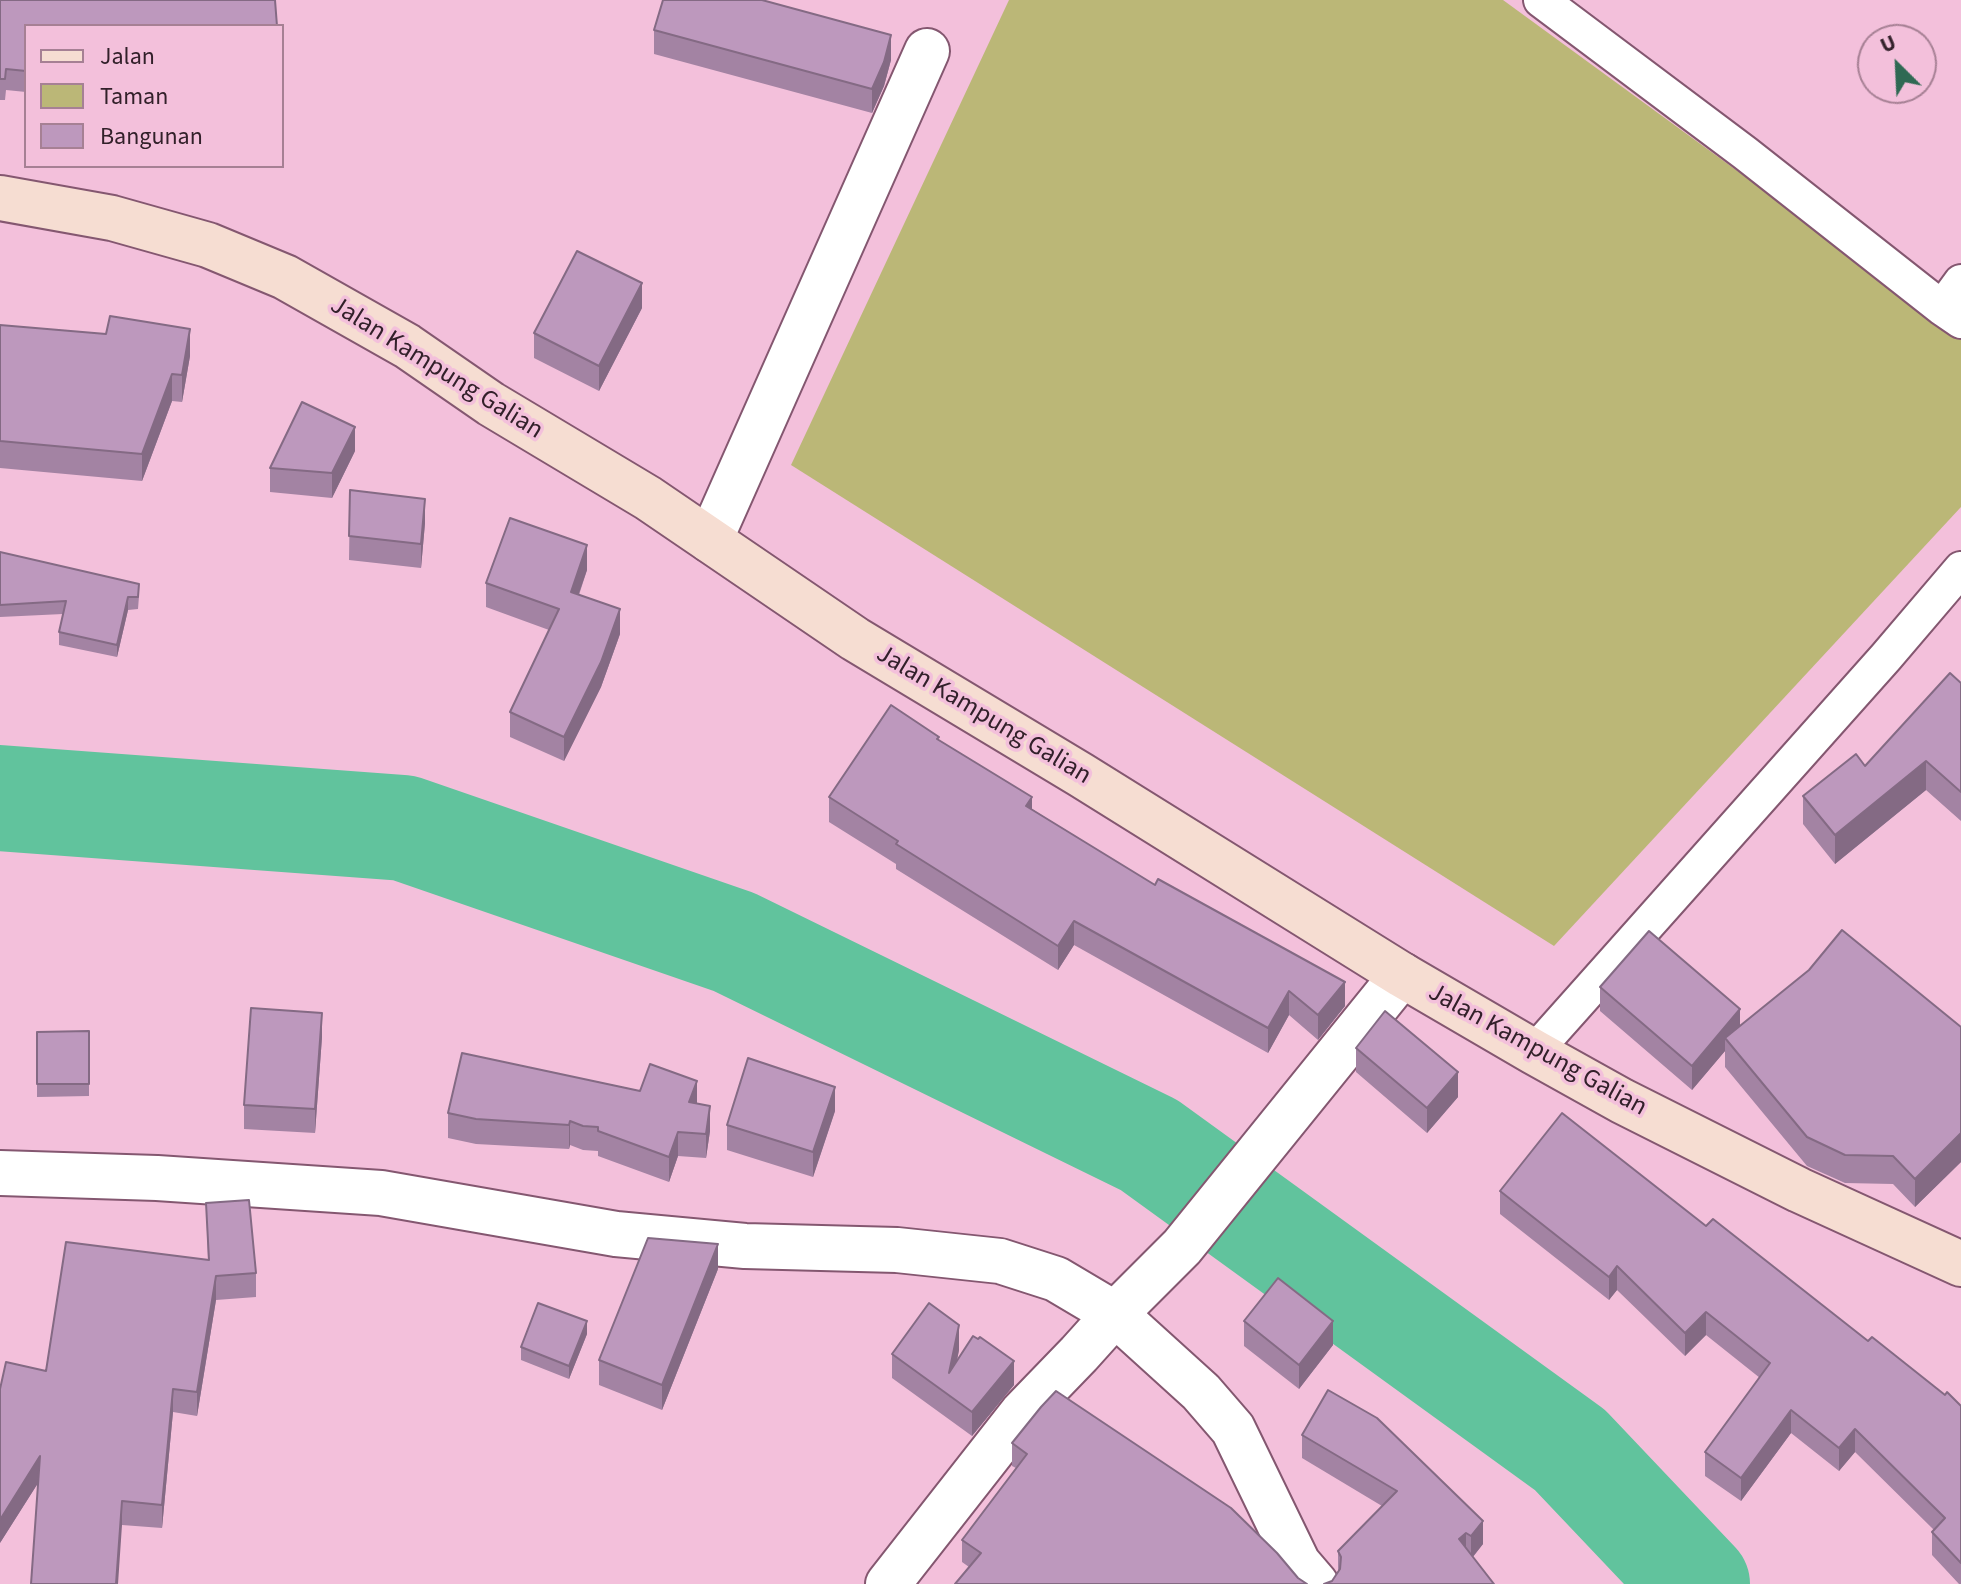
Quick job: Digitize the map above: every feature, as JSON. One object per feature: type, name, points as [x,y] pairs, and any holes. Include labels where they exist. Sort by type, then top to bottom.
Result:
[{"type":"main road","name":"Jalan Kampung Galian","points":[[0,198],[112,218],[208,245],[285,277],[407,346],[491,404],[648,498],[855,639],[1402,975],[1622,1101],[1799,1190],[1961,1264]]},
{"type":"street","points":[[710,540],[927,51]]},
{"type":"street","points":[[888,1584],[1022,1413],[1182,1247],[1402,975]]},
{"type":"street","points":[[0,1173],[157,1178],[381,1193],[616,1234],[745,1246],[897,1250],[1000,1261],[1056,1279],[1115,1314],[1201,1392],[1233,1429],[1298,1577]]},
{"type":"lane","points":[[1541,0],[1745,153],[1955,304]]},
{"type":"lane","points":[[1534,1052],[1961,569]]},
{"type":"green space","points":[[1009,0],[1503,0],[1961,334],[1961,507],[1554,946],[791,465]]},
{"type":"building","points":[[0,0],[275,0],[277,24],[24,24],[24,71],[6,69],[5,79],[0,79]]},
{"type":"building","points":[[663,0],[762,0],[891,35],[872,89],[654,30]]},
{"type":"building","points":[[577,251],[642,283],[599,366],[534,333]]},
{"type":"building","points":[[110,316],[190,329],[182,375],[172,374],[142,454],[0,441],[0,325],[106,334]]},
{"type":"building","points":[[302,402],[355,427],[332,473],[270,468]]},
{"type":"building","points":[[350,490],[425,499],[421,544],[349,536]]},
{"type":"building","points":[[510,518],[587,545],[571,592],[620,609],[601,662],[564,737],[510,712],[559,609],[486,583]]},
{"type":"building","points":[[0,552],[139,584],[138,597],[128,597],[117,645],[59,632],[66,601],[0,605]]},
{"type":"building","points":[[1950,673],[1961,683],[1961,792],[1926,761],[1835,835],[1803,796],[1856,754],[1865,766]]},
{"type":"building","points":[[891,705],[939,737],[937,739],[1032,797],[1026,806],[1155,885],[1158,879],[1345,982],[1318,1015],[1289,991],[1268,1028],[1074,921],[1058,946],[896,844],[898,841],[829,797]]},
{"type":"building","points":[[1842,930],[1961,1027],[1961,1133],[1915,1179],[1893,1156],[1845,1155],[1807,1137],[1725,1038],[1809,970]]},
{"type":"building","points":[[1649,931],[1740,1009],[1692,1066],[1600,987]]},
{"type":"building","points":[[251,1008],[322,1013],[315,1109],[244,1105]]},
{"type":"building","points":[[1385,1011],[1458,1072],[1427,1108],[1356,1048]]},
{"type":"building","points":[[89,1031],[89,1084],[37,1084],[37,1032]]},
{"type":"building","points":[[462,1053],[640,1091],[650,1064],[697,1081],[689,1102],[710,1106],[706,1134],[678,1132],[669,1157],[598,1131],[598,1127],[570,1121],[569,1125],[476,1119],[448,1113]]},
{"type":"building","points":[[748,1058],[835,1087],[813,1152],[727,1125]]},
{"type":"building","points":[[1562,1113],[1706,1226],[1713,1219],[1868,1341],[1872,1337],[1945,1395],[1947,1392],[1961,1406],[1961,1563],[1932,1532],[1945,1518],[1855,1429],[1839,1448],[1791,1410],[1741,1478],[1705,1452],[1770,1363],[1706,1312],[1685,1333],[1617,1266],[1609,1277],[1500,1191]]},
{"type":"building","points":[[249,1200],[256,1273],[216,1276],[197,1392],[173,1389],[162,1505],[122,1501],[116,1584],[31,1584],[40,1456],[0,1520],[0,1389],[6,1362],[46,1371],[66,1242],[209,1260],[206,1203]]},
{"type":"building","points":[[648,1238],[718,1244],[662,1385],[599,1360]]},
{"type":"building","points":[[1278,1278],[1333,1321],[1299,1365],[1244,1321]]},
{"type":"building","points":[[538,1303],[587,1321],[569,1366],[521,1347]]},
{"type":"building","points":[[929,1303],[959,1325],[949,1373],[973,1336],[980,1337],[1014,1361],[972,1412],[892,1354]]},
{"type":"building","points":[[1328,1390],[1377,1418],[1483,1521],[1471,1536],[1466,1533],[1459,1539],[1494,1584],[1324,1584],[1332,1581],[1340,1569],[1338,1551],[1397,1491],[1302,1435]]},
{"type":"building","points":[[1056,1391],[1231,1508],[1307,1584],[955,1584],[981,1553],[962,1540],[1027,1454],[1012,1443]]},
{"type":"waterway","points":[[0,798],[404,828],[734,942],[1149,1145],[1570,1450],[1697,1584]]}]
